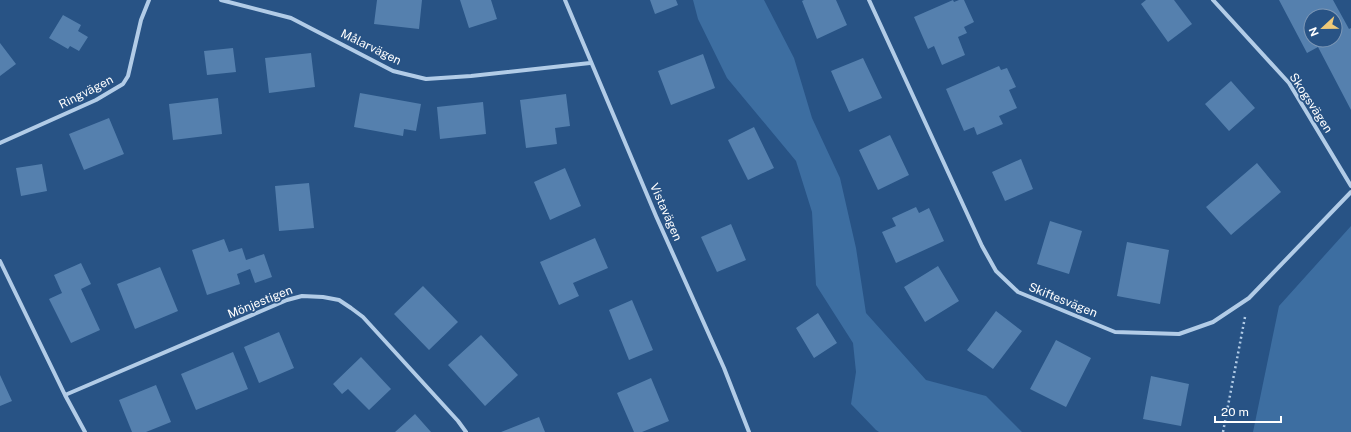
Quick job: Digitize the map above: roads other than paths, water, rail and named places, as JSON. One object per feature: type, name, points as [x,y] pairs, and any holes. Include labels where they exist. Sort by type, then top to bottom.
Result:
[{"type":"street","name":"Ringvägen","points":[[0,143],[96,100],[123,84],[128,76],[141,20],[149,0]]},
{"type":"street","name":"Målarvägen","points":[[221,0],[291,18],[393,71],[426,79],[471,76],[590,63]]},
{"type":"street","name":"Vistavägen","points":[[565,0],[590,63],[656,216],[724,368],[749,432]]},
{"type":"street","name":"Skiftesvägen","points":[[869,0],[982,246],[996,271],[1018,292],[1116,332],[1179,334],[1213,322],[1249,298],[1351,192]]},
{"type":"street","name":"Skogsvägen","points":[[1213,0],[1289,83],[1351,186]]},
{"type":"street","points":[[0,261],[65,395],[85,432]]},
{"type":"street","name":"Mönjestigen","points":[[65,395],[287,300],[302,296],[323,297],[339,300],[363,317],[458,421],[466,432]]}]
